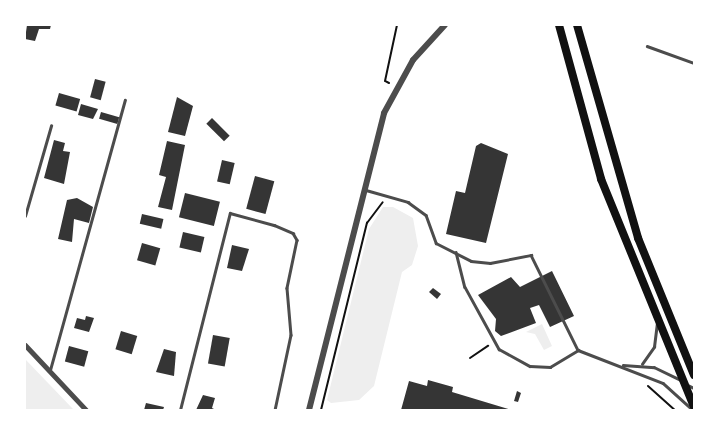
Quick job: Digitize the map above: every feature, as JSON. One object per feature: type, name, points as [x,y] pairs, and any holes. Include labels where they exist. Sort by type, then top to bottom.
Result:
[{"type":"main road","points":[[559,25],[601,179],[657,322],[694,409]]},
{"type":"main road","points":[[577,25],[638,238],[692,366],[694,375]]},
{"type":"street","points":[[309,410],[384,113],[396,87],[444,25]]},
{"type":"street","points":[[25,345],[86,410]]},
{"type":"street","points":[[675,364],[692,366]]},
{"type":"lane","points":[[648,46],[694,63]]},
{"type":"lane","points":[[50,370],[125,100]]},
{"type":"lane","points":[[25,216],[51,126]]},
{"type":"lane","points":[[365,189],[408,202],[426,215],[436,243],[471,261],[490,263],[531,255],[578,350],[622,365],[663,383],[694,409]]},
{"type":"lane","points":[[180,410],[230,213],[274,225],[293,233],[297,240],[287,288],[291,335],[275,410]]},
{"type":"lane","points":[[456,252],[465,287],[492,343],[530,366],[550,367],[578,350]]},
{"type":"lane","points":[[642,364],[654,347],[657,322]]},
{"type":"lane","points":[[622,365],[642,364],[694,388]]},
{"type":"path","points":[[389,83],[385,80],[398,25]]},
{"type":"path","points":[[321,410],[367,222],[380,211],[384,195]]},
{"type":"path","points":[[470,358],[487,348]]},
{"type":"path","points":[[646,384],[675,410]]},
{"type":"shaded area","points":[[383,207],[393,207],[413,218],[418,246],[412,265],[402,272],[374,386],[359,400],[331,403],[327,400],[369,229]]},
{"type":"shaded area","points":[[542,324],[552,346],[544,350],[535,334],[526,332]]},
{"type":"shaded area","points":[[25,359],[74,410],[25,410]]},
{"type":"building","points":[[27,25],[51,25],[50,29],[39,29],[35,41],[25,39]]},
{"type":"building","points":[[95,79],[106,82],[101,100],[90,97]]},
{"type":"building","points":[[59,93],[80,99],[77,112],[55,105]]},
{"type":"building","points":[[177,97],[193,106],[185,136],[168,132]]},
{"type":"building","points":[[81,104],[98,109],[93,119],[78,115]]},
{"type":"building","points":[[101,112],[119,117],[117,124],[99,119]]},
{"type":"building","points":[[212,118],[230,136],[224,141],[206,124]]},
{"type":"building","points":[[54,140],[65,143],[63,151],[70,152],[64,184],[44,178]]},
{"type":"building","points":[[167,141],[185,145],[172,210],[158,207],[166,177],[159,175]]},
{"type":"building","points":[[481,143],[508,154],[486,243],[446,234],[456,191],[465,193],[476,146]]},
{"type":"building","points":[[222,160],[235,163],[230,184],[217,181]]},
{"type":"building","points":[[255,176],[274,181],[266,214],[246,209]]},
{"type":"building","points":[[185,193],[220,202],[214,226],[179,217]]},
{"type":"building","points":[[77,198],[93,207],[89,223],[74,219],[72,242],[58,239],[67,200]]},
{"type":"building","points":[[142,214],[163,219],[161,229],[140,224]]},
{"type":"building","points":[[183,232],[204,237],[201,253],[179,248]]},
{"type":"building","points":[[142,243],[160,248],[155,266],[137,260]]},
{"type":"building","points":[[232,245],[249,249],[242,271],[227,268]]},
{"type":"building","points":[[552,271],[574,316],[550,327],[539,305],[530,308],[536,323],[501,336],[495,331],[496,319],[478,295],[511,277],[520,287]]},
{"type":"building","points":[[433,288],[441,294],[437,299],[429,292]]},
{"type":"building","points":[[86,316],[94,318],[89,332],[74,328],[77,318],[85,320]]},
{"type":"building","points":[[121,331],[137,336],[132,354],[115,349]]},
{"type":"building","points":[[213,335],[230,338],[225,367],[208,364]]},
{"type":"building","points":[[69,346],[88,351],[84,367],[65,361]]},
{"type":"building","points":[[164,349],[176,352],[174,376],[156,372]]},
{"type":"building","points":[[428,380],[453,387],[452,392],[512,410],[401,410],[409,381],[427,386]]},
{"type":"building","points":[[517,391],[521,393],[518,402],[514,401]]},
{"type":"building","points":[[203,395],[215,398],[212,408],[216,410],[196,410]]},
{"type":"building","points":[[146,403],[164,407],[163,410],[144,410]]}]
